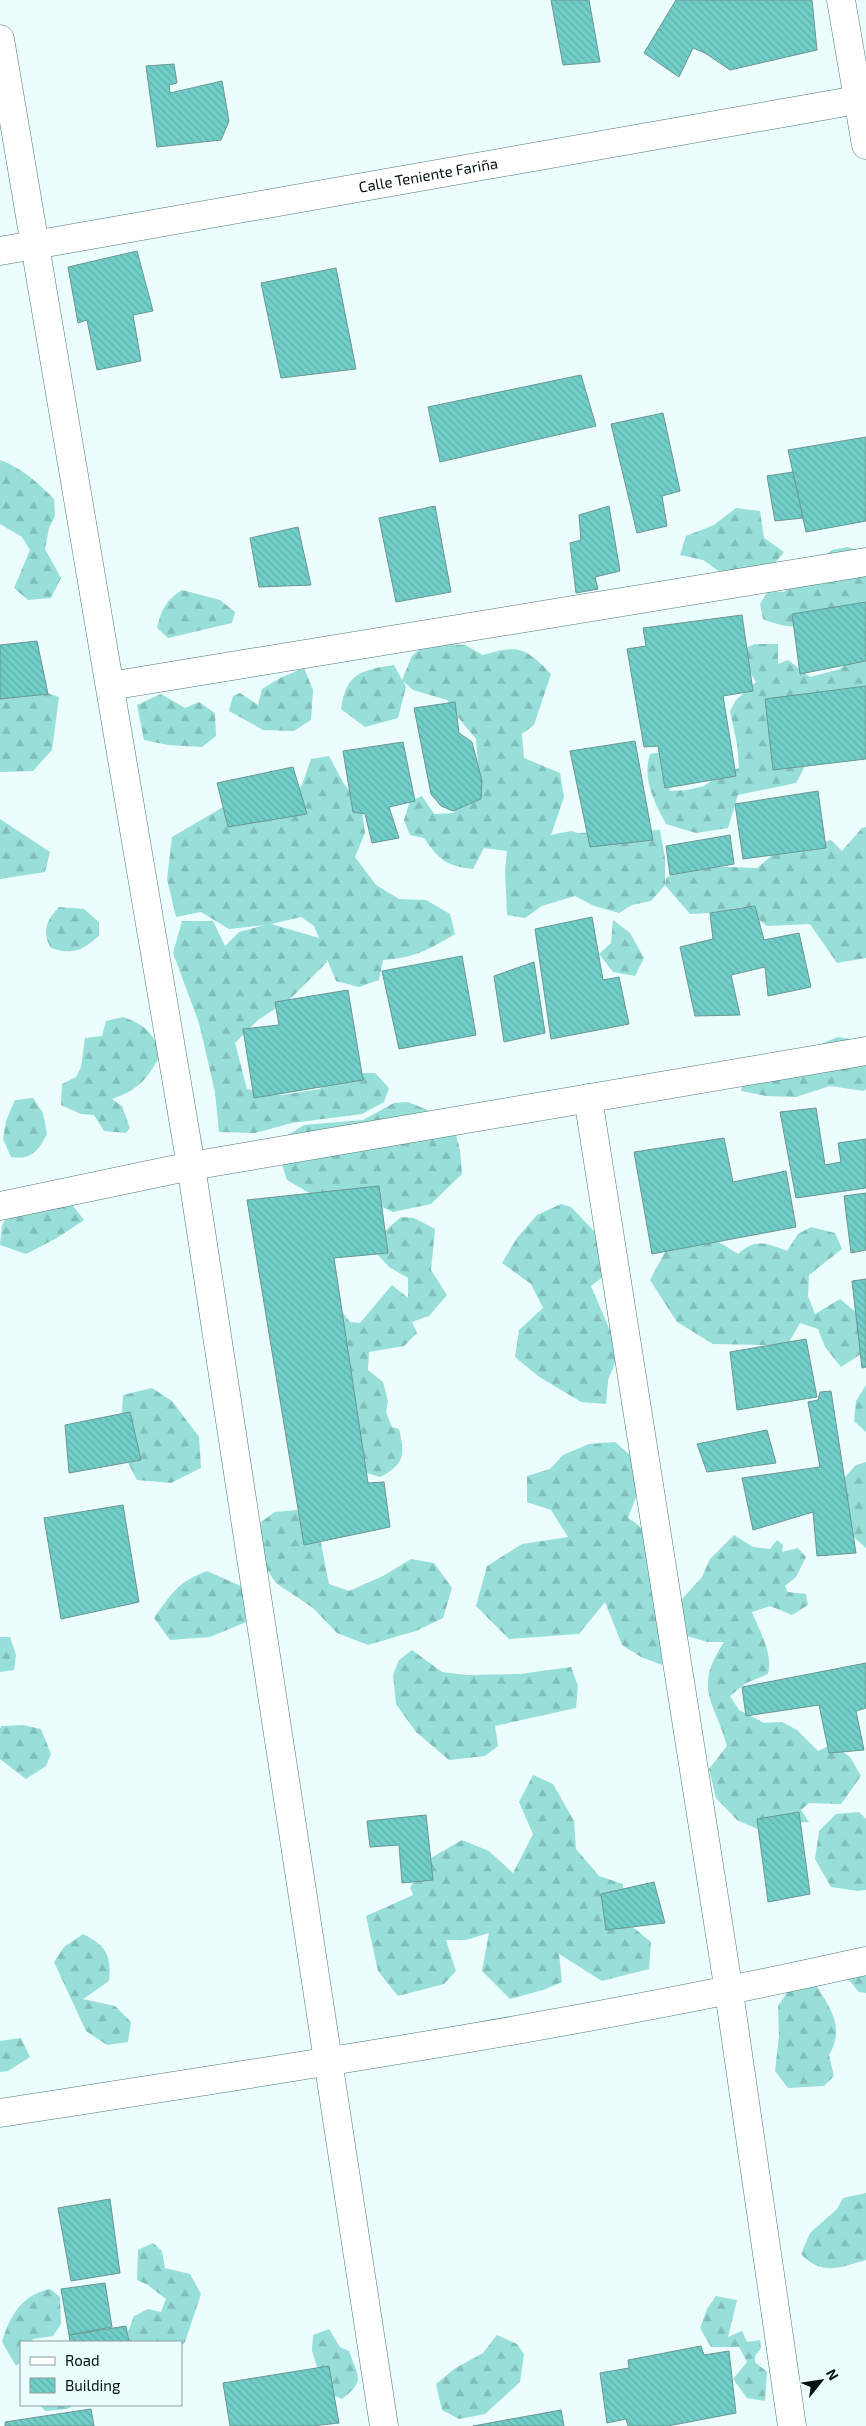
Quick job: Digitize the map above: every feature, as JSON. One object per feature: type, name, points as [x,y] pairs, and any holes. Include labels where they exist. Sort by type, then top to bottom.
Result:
[{"type":"street","points":[[841,0],[866,145]]},
{"type":"street","points":[[0,39],[191,1166],[330,2062],[384,2426]]},
{"type":"street","name":"Calle Teniente Fariña","points":[[0,251],[857,100]]},
{"type":"street","points":[[110,686],[866,562]]},
{"type":"street","points":[[0,1206],[191,1166],[866,1051]]},
{"type":"street","points":[[588,1098],[729,1992],[792,2426]]},
{"type":"street","points":[[0,2113],[330,2062],[729,1992],[866,1961]]},
{"type":"green space","points":[[0,460],[23,472],[54,499],[55,516],[49,528],[45,549],[61,578],[51,598],[28,600],[14,588],[30,550],[22,537],[0,524]]},
{"type":"green space","points":[[736,508],[760,511],[764,538],[784,552],[771,568],[727,577],[703,560],[680,555],[686,536],[714,525]]},
{"type":"green space","points":[[848,547],[866,553],[866,603],[828,620],[804,626],[778,624],[763,619],[760,604],[768,591],[785,592],[788,569],[812,566],[832,550]]},
{"type":"green space","points":[[182,590],[220,600],[235,612],[232,623],[168,638],[157,628],[159,621],[168,602]]},
{"type":"green space","points":[[427,643],[465,645],[483,655],[514,649],[528,654],[551,674],[534,725],[522,734],[524,758],[560,773],[564,797],[551,835],[571,831],[578,833],[660,830],[665,858],[665,883],[667,877],[698,866],[757,868],[785,844],[809,847],[831,840],[842,851],[862,828],[866,827],[866,958],[837,963],[810,924],[767,926],[743,907],[710,913],[690,914],[665,885],[651,901],[632,905],[619,913],[594,906],[575,896],[542,906],[525,918],[507,915],[505,871],[507,851],[484,848],[473,869],[456,866],[439,857],[424,838],[410,835],[404,820],[410,801],[422,796],[434,814],[454,813],[463,797],[461,784],[478,764],[476,739],[457,716],[447,700],[413,690],[403,681],[406,687],[398,718],[365,727],[341,709],[347,688],[357,675],[372,669],[394,665],[402,680],[412,656]]},
{"type":"green space","points":[[755,644],[778,644],[778,664],[788,660],[810,677],[840,669],[856,657],[866,659],[866,686],[846,689],[796,783],[738,795],[728,828],[696,833],[666,824],[657,807],[648,781],[647,772],[650,754],[664,752],[670,791],[704,786],[723,773],[739,768],[737,744],[730,711],[736,700],[756,682],[737,651]]},
{"type":"green space","points":[[304,668],[313,690],[311,720],[294,731],[263,730],[229,711],[233,696],[240,693],[258,705],[262,689],[280,678]]},
{"type":"green space","points":[[24,685],[59,697],[52,750],[33,771],[0,772],[0,689]]},
{"type":"green space","points":[[161,694],[185,708],[199,702],[215,713],[216,736],[202,747],[168,745],[144,740],[137,705]]},
{"type":"green space","points":[[329,756],[344,784],[361,805],[365,833],[355,857],[376,885],[399,899],[426,900],[450,914],[455,934],[437,945],[413,955],[383,960],[379,980],[359,987],[336,981],[327,959],[327,962],[290,999],[258,1020],[235,1043],[247,1089],[282,1095],[320,1089],[330,1081],[355,1073],[375,1073],[389,1088],[384,1102],[362,1114],[292,1123],[255,1133],[219,1132],[215,1092],[199,1023],[173,953],[182,921],[213,921],[225,946],[239,932],[265,925],[229,929],[201,912],[176,917],[167,879],[172,837],[259,786],[289,796],[302,785],[311,759]],"holes":[[[301,917],[314,926],[319,938],[271,924]]]},
{"type":"green space","points":[[0,819],[50,852],[45,872],[0,879]]},
{"type":"green space","points":[[59,907],[84,909],[99,922],[99,936],[76,950],[65,951],[51,948],[46,931],[51,916]]},
{"type":"green space","points":[[613,920],[630,933],[644,958],[635,976],[613,972],[599,954],[611,943]]},
{"type":"green space","points":[[123,1017],[143,1026],[162,1053],[142,1082],[130,1091],[112,1099],[122,1106],[130,1128],[126,1133],[104,1131],[94,1115],[81,1114],[61,1105],[62,1084],[76,1077],[81,1067],[85,1038],[102,1036],[106,1021]]},
{"type":"green space","points":[[838,1037],[857,1040],[866,1045],[866,1089],[864,1091],[830,1086],[796,1097],[766,1096],[741,1091],[749,1062],[810,1055],[823,1043]]},
{"type":"green space","points":[[33,1098],[43,1113],[47,1134],[34,1153],[24,1157],[11,1157],[3,1139],[6,1121],[15,1100]]},
{"type":"green space","points":[[408,1102],[452,1120],[460,1150],[462,1174],[431,1204],[393,1212],[369,1201],[311,1194],[287,1180],[275,1143],[304,1125],[363,1120],[394,1103]]},
{"type":"green space","points":[[66,1197],[84,1220],[57,1238],[26,1254],[0,1245],[2,1225],[10,1211]]},
{"type":"green space","points":[[561,1204],[571,1207],[598,1235],[604,1276],[591,1286],[611,1333],[617,1358],[608,1380],[606,1404],[581,1402],[538,1376],[515,1357],[519,1330],[543,1308],[531,1284],[502,1263],[517,1238],[537,1215]]},
{"type":"green space","points":[[401,1217],[414,1218],[435,1229],[431,1270],[447,1295],[429,1316],[412,1322],[417,1333],[404,1346],[369,1352],[368,1370],[383,1382],[388,1401],[386,1412],[392,1427],[399,1429],[402,1446],[399,1463],[380,1477],[360,1471],[326,1316],[343,1313],[350,1322],[360,1323],[392,1285],[408,1298],[408,1278],[389,1267],[378,1255],[385,1231]]},
{"type":"green space","points":[[811,1227],[835,1233],[842,1249],[809,1275],[808,1296],[815,1314],[840,1299],[853,1310],[866,1314],[861,1354],[841,1367],[825,1347],[818,1329],[800,1323],[789,1342],[768,1345],[713,1344],[677,1322],[650,1280],[666,1250],[717,1241],[738,1254],[756,1244],[767,1244],[787,1251],[798,1234]]},
{"type":"green space","points":[[866,1385],[866,1432],[854,1421],[856,1401]]},
{"type":"green space","points":[[152,1388],[172,1401],[199,1437],[201,1468],[171,1483],[137,1480],[120,1447],[123,1395]]},
{"type":"green space","points":[[615,1442],[637,1461],[639,1489],[628,1518],[644,1531],[648,1538],[651,1553],[650,1581],[666,1596],[662,1665],[641,1657],[622,1645],[605,1602],[579,1634],[509,1639],[476,1606],[487,1566],[522,1544],[568,1537],[551,1510],[527,1502],[527,1476],[550,1469],[563,1455],[589,1444]]},
{"type":"green space","points":[[866,1462],[866,1548],[839,1524],[834,1489],[856,1465]]},
{"type":"green space","points":[[298,1510],[319,1533],[329,1584],[349,1591],[383,1576],[411,1559],[434,1563],[452,1588],[443,1618],[416,1631],[368,1645],[337,1633],[313,1608],[276,1583],[256,1554],[261,1522],[275,1512]]},
{"type":"green space","points":[[734,1535],[753,1547],[770,1549],[777,1540],[783,1545],[782,1552],[798,1548],[806,1557],[796,1577],[785,1586],[788,1592],[806,1594],[808,1605],[792,1615],[770,1606],[752,1612],[767,1650],[769,1658],[768,1674],[746,1683],[730,1696],[739,1710],[764,1723],[782,1722],[797,1730],[818,1751],[833,1744],[850,1757],[861,1776],[841,1804],[809,1803],[801,1810],[809,1822],[791,1823],[766,1833],[737,1820],[716,1798],[709,1769],[727,1746],[712,1705],[708,1683],[715,1658],[724,1642],[708,1642],[687,1636],[676,1617],[681,1600],[702,1577],[710,1559]]},
{"type":"green space","points":[[207,1571],[243,1587],[246,1622],[210,1637],[170,1640],[154,1618],[176,1589],[189,1579]]},
{"type":"green space","points":[[0,1637],[10,1637],[16,1655],[14,1670],[0,1672]]},
{"type":"green space","points":[[412,1650],[442,1672],[467,1675],[520,1674],[571,1667],[578,1686],[576,1708],[495,1726],[498,1746],[485,1756],[449,1760],[416,1732],[396,1704],[393,1675],[399,1660]]},
{"type":"green space","points":[[23,1725],[41,1729],[51,1754],[46,1766],[26,1779],[0,1759],[0,1728],[2,1726]]},
{"type":"green space","points":[[533,1775],[553,1784],[574,1821],[576,1849],[599,1876],[623,1884],[623,1919],[651,1942],[649,1969],[602,1981],[559,1954],[562,1982],[543,1990],[510,1999],[482,1971],[489,1933],[466,1940],[446,1940],[456,1971],[444,1984],[398,1996],[378,1971],[366,1916],[413,1895],[410,1887],[431,1858],[462,1840],[489,1851],[513,1873],[533,1834],[519,1802]]},
{"type":"green space","points":[[859,1812],[866,1819],[866,1890],[858,1891],[831,1887],[815,1859],[819,1831],[836,1814]]},
{"type":"green space","points":[[83,1934],[97,1942],[106,1952],[110,1972],[109,1981],[83,1999],[115,2006],[131,2022],[128,2042],[107,2045],[86,2031],[54,1962],[64,1947]]},
{"type":"green space","points":[[866,1950],[866,1993],[859,1992],[848,1979]]},
{"type":"green space","points":[[816,1985],[827,2002],[836,2027],[834,2045],[829,2055],[834,2076],[824,2086],[788,2088],[775,2071],[779,2036],[778,2006],[790,1988]]},
{"type":"green space","points":[[21,2038],[30,2057],[8,2071],[0,2072],[0,2041]]},
{"type":"green space","points":[[866,2193],[866,2260],[840,2267],[824,2268],[817,2266],[801,2254],[810,2233],[837,2209],[843,2198]]},
{"type":"green space","points":[[153,2243],[162,2251],[165,2268],[190,2274],[201,2294],[185,2342],[182,2345],[182,2341],[124,2341],[134,2316],[148,2309],[161,2312],[166,2299],[148,2285],[137,2280],[138,2250]]},
{"type":"green space","points":[[50,2289],[60,2297],[61,2324],[53,2336],[33,2339],[32,2341],[20,2341],[20,2363],[16,2366],[2,2342],[9,2323],[18,2308],[25,2301],[40,2292]]},
{"type":"green space","points":[[716,2296],[737,2300],[728,2337],[742,2331],[747,2342],[760,2340],[761,2348],[755,2356],[755,2362],[767,2372],[765,2401],[747,2398],[733,2379],[747,2362],[739,2347],[711,2347],[700,2328],[707,2309]]},
{"type":"green space","points":[[329,2329],[340,2347],[349,2351],[358,2378],[354,2388],[342,2399],[325,2392],[312,2351],[313,2335]]},
{"type":"green space","points":[[497,2335],[517,2344],[524,2354],[520,2382],[485,2414],[459,2419],[442,2410],[436,2384],[454,2369],[483,2353]]},
{"type":"green space","points":[[41,2406],[72,2406],[67,2409],[45,2411]]},
{"type":"building","points":[[551,0],[589,0],[600,62],[563,65]]},
{"type":"building","points":[[676,0],[812,0],[817,50],[730,70],[705,53],[693,48],[679,77],[644,53]]},
{"type":"building","points":[[174,64],[177,83],[169,85],[170,93],[222,81],[229,121],[221,140],[157,147],[146,66]]},
{"type":"building","points":[[137,251],[153,311],[133,315],[141,361],[97,370],[87,320],[78,323],[68,267]]},
{"type":"building","points":[[336,268],[356,369],[281,378],[261,283]]},
{"type":"building","points":[[581,375],[596,426],[440,462],[428,407]]},
{"type":"building","points":[[663,413],[680,491],[662,496],[667,526],[637,533],[611,424]]},
{"type":"building","points":[[866,437],[866,521],[806,532],[788,450]]},
{"type":"building","points":[[793,472],[803,518],[775,521],[767,476]]},
{"type":"building","points":[[435,506],[451,592],[396,602],[379,518]]},
{"type":"building","points":[[609,506],[620,571],[595,577],[598,589],[576,593],[570,543],[581,540],[579,515]]},
{"type":"building","points":[[298,527],[311,585],[259,587],[250,538]]},
{"type":"building","points":[[866,602],[866,661],[800,674],[792,614]]},
{"type":"building","points":[[742,615],[753,691],[723,696],[736,776],[665,788],[658,746],[644,747],[627,649],[646,646],[643,628]]},
{"type":"building","points":[[37,641],[48,694],[0,699],[0,645]]},
{"type":"building","points":[[866,686],[866,759],[773,770],[765,699]]},
{"type":"building","points":[[455,702],[459,733],[472,742],[482,781],[481,799],[453,811],[441,806],[431,794],[414,708]]},
{"type":"building","points":[[635,741],[653,840],[590,847],[570,751]]},
{"type":"building","points":[[403,742],[415,801],[389,807],[399,838],[372,843],[365,814],[353,812],[343,751]]},
{"type":"building","points":[[293,767],[307,814],[228,827],[217,783]]},
{"type":"building","points":[[818,791],[826,848],[743,859],[735,804]]},
{"type":"building","points":[[730,835],[734,864],[670,875],[666,846]]},
{"type":"building","points":[[755,906],[764,940],[799,933],[811,987],[768,996],[765,967],[731,975],[740,1015],[695,1016],[680,947],[713,939],[710,913]]},
{"type":"building","points":[[592,917],[603,980],[619,977],[629,1024],[551,1039],[535,929]]},
{"type":"building","points":[[462,956],[476,1035],[399,1049],[382,971]]},
{"type":"building","points":[[534,962],[545,1033],[504,1042],[494,976]]},
{"type":"building","points":[[348,990],[363,1080],[254,1098],[243,1029],[279,1025],[275,1002]]},
{"type":"building","points":[[816,1108],[825,1165],[841,1162],[838,1143],[866,1139],[866,1188],[796,1198],[780,1112]]},
{"type":"building","points":[[724,1138],[733,1182],[786,1171],[796,1227],[652,1254],[634,1152]]},
{"type":"building","points":[[379,1186],[388,1253],[334,1258],[368,1483],[384,1482],[390,1527],[304,1545],[247,1200]]},
{"type":"building","points":[[866,1193],[866,1250],[851,1253],[844,1196]]},
{"type":"building","points":[[866,1279],[866,1367],[862,1368],[852,1281]]},
{"type":"building","points":[[806,1339],[817,1397],[737,1410],[730,1352]]},
{"type":"building","points":[[831,1391],[856,1553],[817,1556],[813,1512],[753,1530],[742,1478],[820,1467],[808,1402],[818,1400],[820,1392]]},
{"type":"building","points":[[130,1412],[141,1460],[69,1473],[65,1425]]},
{"type":"building","points":[[767,1430],[776,1463],[707,1472],[697,1444]]},
{"type":"building","points":[[123,1505],[139,1602],[61,1619],[44,1518]]},
{"type":"building","points":[[866,1663],[866,1708],[856,1711],[864,1750],[829,1753],[819,1705],[746,1716],[742,1687]]},
{"type":"building","points":[[799,1812],[810,1894],[768,1902],[757,1819]]},
{"type":"building","points":[[426,1815],[433,1880],[402,1883],[399,1845],[370,1847],[367,1821]]},
{"type":"building","points":[[654,1882],[665,1923],[606,1930],[601,1894]]},
{"type":"building","points":[[110,2199],[120,2273],[71,2281],[58,2208]]},
{"type":"building","points":[[105,2283],[112,2327],[69,2335],[61,2289]]},
{"type":"building","points":[[126,2326],[129,2341],[70,2341],[69,2335]]},
{"type":"building","points":[[701,2346],[704,2355],[729,2351],[736,2413],[668,2426],[628,2426],[626,2419],[607,2423],[600,2373],[629,2368],[628,2360]]},
{"type":"building","points":[[329,2366],[339,2423],[312,2426],[230,2426],[223,2383]]},
{"type":"building","points":[[91,2409],[94,2426],[5,2426],[5,2422]]},
{"type":"building","points":[[561,2410],[564,2426],[473,2426]]}]
